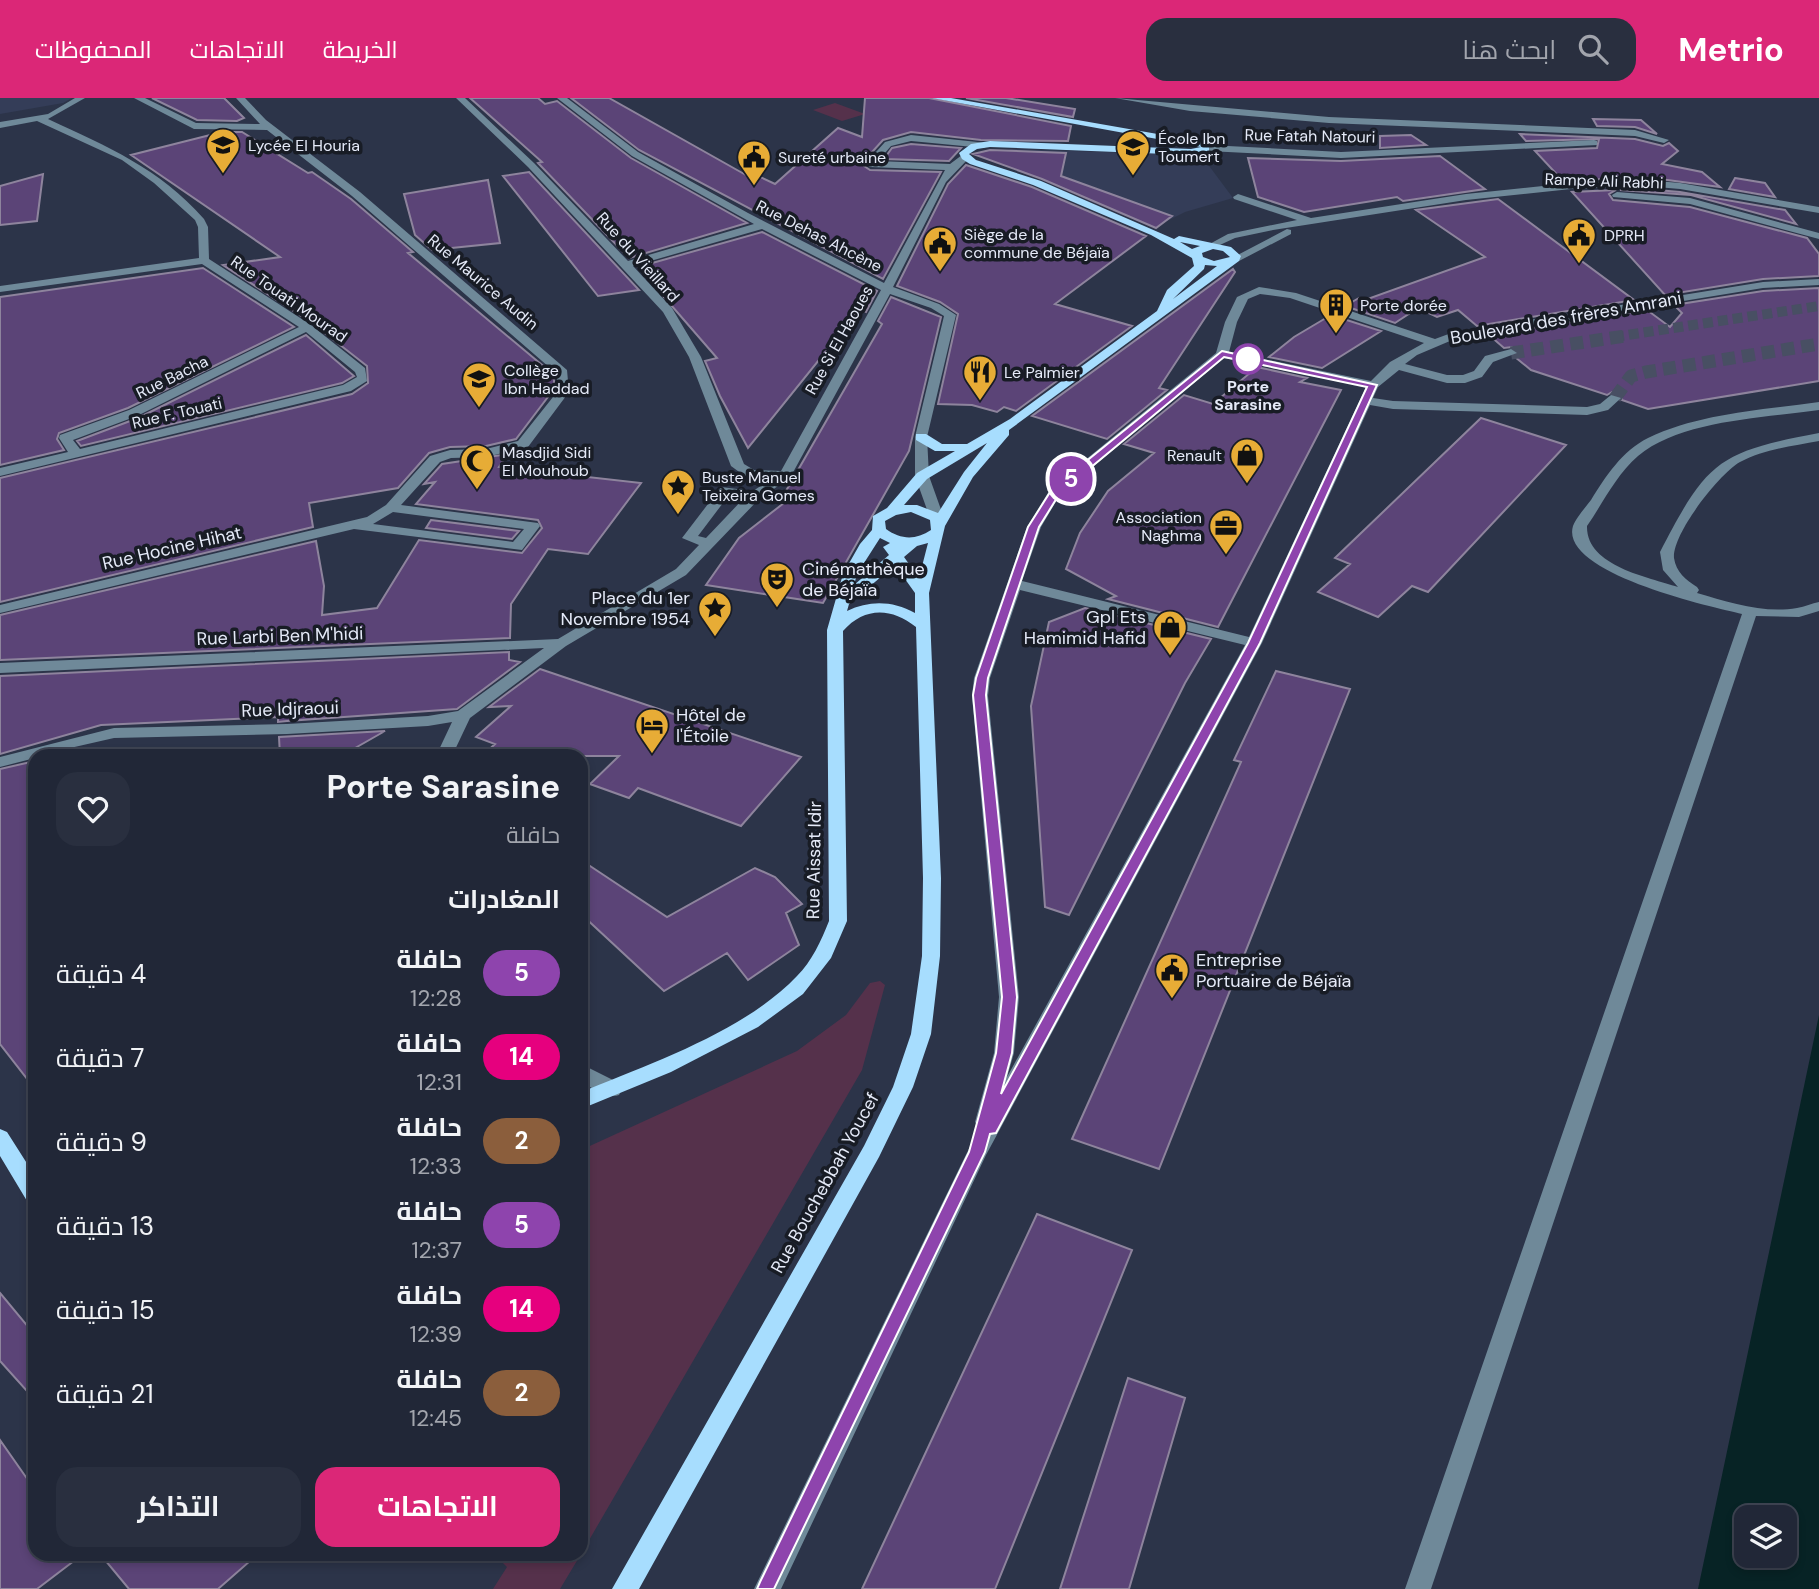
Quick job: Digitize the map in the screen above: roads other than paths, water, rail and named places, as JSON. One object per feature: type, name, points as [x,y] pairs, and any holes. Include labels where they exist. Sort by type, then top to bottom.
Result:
[{"type":"main road","points":[[936,98],[1197,141],[1208,148]]},
{"type":"main road","points":[[984,145],[968,149],[965,157],[1037,183],[1155,233],[1213,264],[1232,261],[1236,256],[1227,249],[1155,233]]},
{"type":"main road","name":"Rue Fatah Natouri","points":[[984,145],[1191,152],[1208,148]]},
{"type":"main road","points":[[1196,257],[1209,247]]},
{"type":"main road","name":"Rue Bouchebbah Youcef","points":[[1162,310],[1171,292],[1199,267],[1196,257]]},
{"type":"main road","name":"Rue Bouchebbah Youcef","points":[[882,533],[878,519],[892,511],[922,476],[1014,422],[1162,310],[1187,297],[1232,261]]},
{"type":"main road","name":"Rue Bouchebbah Youcef","points":[[625,1589],[872,1151],[903,1087],[921,1034],[931,956],[932,891],[922,593],[939,524],[952,497],[969,472],[1014,422]]},
{"type":"main road","points":[[921,437],[940,448],[968,447]]},
{"type":"main road","points":[[842,603],[894,555],[913,542],[928,538],[939,524],[912,508],[892,511]]},
{"type":"main road","points":[[882,533],[913,542]]},
{"type":"main road","points":[[882,533],[894,555],[922,593]]},
{"type":"main road","name":"Rue Aissat Idir","points":[[588,1098],[760,1016],[797,989],[824,955],[838,921],[835,630],[850,573],[867,544],[882,533]]},
{"type":"main road","points":[[835,630],[856,611],[876,607],[909,613],[924,626]]},
{"type":"main road","points":[[0,1138],[28,1184]]},
{"type":"street","points":[[0,125],[40,119],[57,113],[81,98]]},
{"type":"street","points":[[138,98],[194,126],[271,127]]},
{"type":"street","points":[[240,98],[271,127]]},
{"type":"street","name":"Rue du Vieillard","points":[[460,98],[531,165],[668,310],[695,357],[738,466],[751,474],[785,475]]},
{"type":"street","name":"Rue Dehas Ahcène","points":[[561,98],[635,153],[763,225],[887,289],[935,306],[950,315],[921,437]]},
{"type":"street","name":"Rue Fatah Natouri","points":[[1119,98],[1278,117],[1635,133],[1664,140],[1366,154],[1208,148]]},
{"type":"street","name":"Rue Touati Mourad","points":[[40,119],[124,158],[157,181],[199,219],[203,228],[204,260],[307,327],[363,374],[360,382]]},
{"type":"street","name":"Rue Maurice Audin","points":[[271,127],[356,194],[563,373],[562,392],[523,444],[486,453],[450,454],[435,459],[391,508],[382,515],[352,525]]},
{"type":"street","points":[[953,167],[870,164],[888,144],[911,138],[984,145]]},
{"type":"street","name":"Rue Si El Haoues","points":[[561,643],[681,572],[755,495],[785,475],[887,289],[941,182],[965,157]]},
{"type":"street","points":[[1466,198],[1571,186],[1645,183],[1709,189],[1819,210]]},
{"type":"street","name":"Rampe Ali Rabhi","points":[[1466,198],[1566,194],[1658,197],[1724,209],[1784,229],[1819,236]]},
{"type":"street","points":[[1238,197],[1314,222]]},
{"type":"street","name":"Rue Bouchebbah Youcef","points":[[1175,238],[1209,240],[1466,198]]},
{"type":"street","name":"Rue Bouchebbah Youcef","points":[[1232,261],[1267,241],[1314,222]]},
{"type":"street","points":[[626,265],[763,225]]},
{"type":"street","name":"Rue Bouchebbah Youcef","points":[[1209,247],[1231,236]]},
{"type":"street","points":[[0,289],[204,260]]},
{"type":"street","name":"Boulevard des frères Amrani","points":[[767,1589],[977,1152],[1254,643],[1369,393],[1394,365],[1433,342],[1480,330],[1763,285],[1819,282]]},
{"type":"street","points":[[977,1152],[1004,1053],[1009,997],[980,695],[982,678],[1034,527],[1056,491],[1222,354],[1238,304],[1243,297],[1259,290],[1292,295],[1433,342]]},
{"type":"street","name":"Rue Bacha","points":[[78,454],[65,438],[157,402],[307,327]]},
{"type":"street","points":[[1394,365],[1447,379],[1465,379],[1478,374],[1489,359],[1511,353]]},
{"type":"street","points":[[1222,354],[1369,393],[1393,405],[1587,411],[1604,407],[1615,398]]},
{"type":"street","name":"Rue F. Touati","points":[[0,472],[222,420],[360,382]]},
{"type":"street","points":[[1819,406],[1716,422],[1649,442],[1620,468],[1580,526],[1578,537],[1583,547],[1611,568],[1750,612],[1791,616],[1819,606]]},
{"type":"street","points":[[921,437],[922,476],[939,524]]},
{"type":"street","points":[[1724,604],[1685,586],[1672,575],[1667,563],[1667,552],[1698,492],[1713,473],[1735,458],[1760,449],[1819,438]]},
{"type":"street","points":[[709,543],[689,538],[726,491],[755,495]]},
{"type":"street","points":[[352,525],[517,547],[533,526],[391,508]]},
{"type":"street","name":"Rue Hocine Hihat","points":[[0,609],[352,525]]},
{"type":"street","points":[[1015,584],[1254,643]]},
{"type":"street","points":[[1418,1589],[1750,612]]},
{"type":"street","name":"Rue Larbi Ben M'hidi","points":[[0,668],[561,643]]},
{"type":"street","name":"Rue Idjraoui","points":[[51,749],[114,733],[287,729],[428,721],[463,715],[561,643]]},
{"type":"street","points":[[447,749],[463,715]]},
{"type":"street","name":"Rue Idjraoui","points":[[0,762],[28,755]]},
{"type":"street","points":[[588,1076],[611,1089]]},
{"type":"tunnel","points":[[1614,337],[1819,306]]},
{"type":"tunnel","points":[[1511,353],[1625,336]]},
{"type":"tunnel","points":[[1615,398],[1631,376],[1646,372],[1819,344]]},
{"type":"place","name":"Lycée El Houria","points":[[223,175]]},
{"type":"place","name":"École Ibn Toumert","points":[[1133,177]]},
{"type":"place","name":"Sureté urbaine","points":[[754,187]]},
{"type":"place","name":"DPRH","points":[[1579,265]]},
{"type":"place","name":"Siège de la commune de Béjaïa","points":[[940,273]]},
{"type":"place","name":"Porte dorée","points":[[1336,335]]},
{"type":"place","name":"Porte Sarasine","points":[[1248,359]]},
{"type":"place","name":"Le Palmier","points":[[980,402]]},
{"type":"place","name":"Collège Ibn Haddad","points":[[479,409]]},
{"type":"place","name":"Renault","points":[[1247,485]]},
{"type":"place","name":"Masdjid Sidi El Mouhoub","points":[[477,491]]},
{"type":"place","name":"Buste Manuel Teixeira Gomes","points":[[678,516]]},
{"type":"place","name":"Association Naghma","points":[[1226,556]]},
{"type":"place","name":"Cinémathèque de Béjaïa","points":[[777,609]]},
{"type":"place","name":"Place du 1er Novembre 1954","points":[[715,638]]},
{"type":"place","name":"Gpl Ets Hamimid Hafid","points":[[1170,657]]},
{"type":"place","name":"Hôtel de l'Étoile","points":[[652,755]]},
{"type":"place","name":"Entreprise Portuaire de Béjaïa","points":[[1172,1000]]}]
